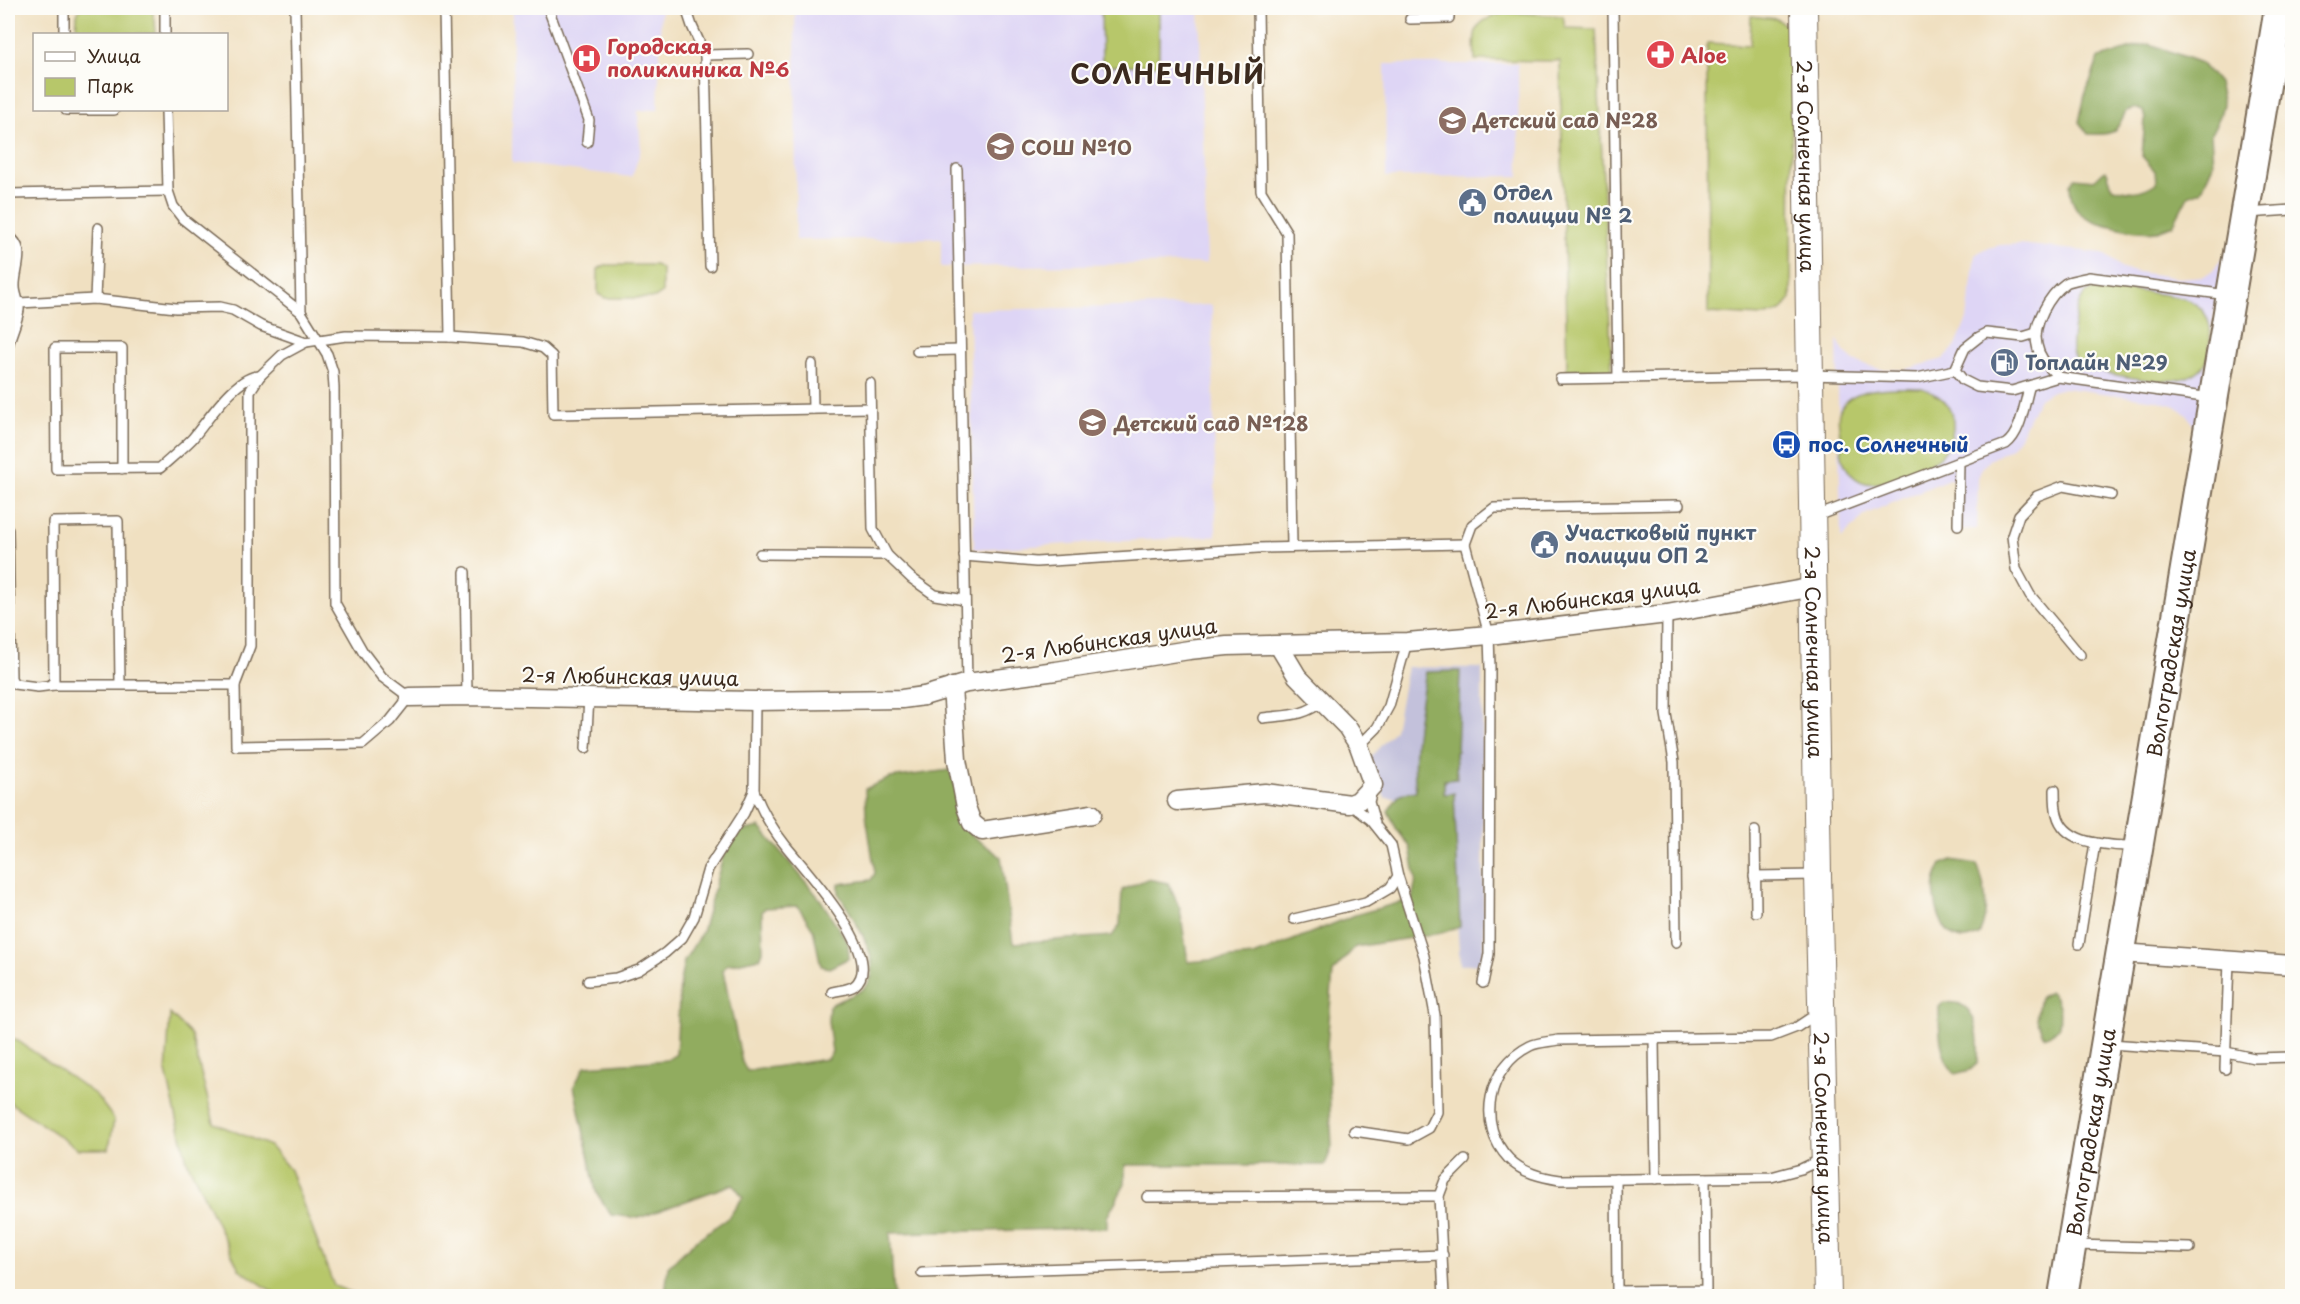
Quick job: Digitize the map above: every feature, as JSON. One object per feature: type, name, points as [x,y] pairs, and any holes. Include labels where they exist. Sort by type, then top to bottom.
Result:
[{"type":"main road","name":"2-я Солнечная улица","points":[[1804,8],[1818,875],[1828,1296]]},
{"type":"main road","name":"Волгоградская улица","points":[[2063,1296],[2279,8]]},
{"type":"street","name":"2-я Любинская улица","points":[[409,697],[755,701],[902,699],[924,696],[960,685],[1189,650],[1227,646],[1407,642],[1489,635],[1667,614],[1814,587]]},
{"type":"street","points":[[1177,801],[1264,793],[1350,804],[1358,801],[1373,786],[1359,746],[1347,727],[1297,676],[1279,646]]},
{"type":"street","points":[[960,685],[957,760],[966,807],[972,823],[982,831],[1092,814]]},
{"type":"street","points":[[2121,953],[2292,965]]},
{"type":"lane","points":[[64,8],[64,33]]},
{"type":"lane","points":[[165,8],[165,33]]},
{"type":"lane","points":[[295,8],[301,312]]},
{"type":"lane","points":[[444,8],[450,337]]},
{"type":"lane","points":[[548,8],[589,120],[587,142]]},
{"type":"lane","points":[[686,8],[705,55],[710,266]]},
{"type":"lane","points":[[1258,8],[1261,190],[1287,233],[1292,547]]},
{"type":"lane","points":[[1410,19],[1449,18],[1449,8]]},
{"type":"lane","points":[[1612,8],[1618,378]]},
{"type":"lane","points":[[705,55],[748,54]]},
{"type":"lane","points":[[166,111],[168,191],[173,206],[183,219],[301,312],[327,354],[333,372],[334,388],[335,603],[363,652],[381,676],[409,697],[390,721],[363,744],[236,746],[235,685],[250,646],[250,391],[260,376],[282,355],[306,342]]},
{"type":"lane","points":[[957,169],[965,600],[960,685]]},
{"type":"lane","points":[[8,194],[168,191]]},
{"type":"lane","points":[[2244,214],[2292,210]]},
{"type":"lane","points":[[95,299],[98,228]]},
{"type":"lane","points":[[8,236],[14,240],[19,249],[15,290],[20,303],[8,346]]},
{"type":"lane","points":[[2058,377],[2043,360],[2037,345],[2036,333],[2041,316],[2052,297],[2067,282],[2089,277],[2230,296]]},
{"type":"lane","points":[[20,303],[95,299],[176,308],[220,307],[233,310],[261,326],[306,342],[346,336],[450,337],[523,342],[543,348],[552,356],[553,414],[870,408]]},
{"type":"lane","points":[[1955,370],[1965,348],[1978,337],[1988,333],[2023,337],[2036,333]]},
{"type":"lane","points":[[122,469],[122,348],[55,348],[56,469],[122,469],[160,468],[191,440],[219,405],[244,381],[253,376],[260,376]]},
{"type":"lane","points":[[917,351],[960,350]]},
{"type":"lane","points":[[812,364],[813,409]]},
{"type":"lane","points":[[1560,379],[1809,375],[1917,378],[1955,370]]},
{"type":"lane","points":[[1955,370],[1963,380],[1977,387],[2012,391],[2058,377],[2213,398]]},
{"type":"lane","points":[[870,383],[873,529],[887,555],[911,578],[935,595],[965,600]]},
{"type":"lane","points":[[1812,518],[2006,444],[2012,439],[2029,387]]},
{"type":"lane","points":[[1958,525],[1959,461]]},
{"type":"lane","points":[[2080,655],[2030,595],[2016,569],[2012,536],[2019,515],[2037,496],[2063,486],[2111,495]]},
{"type":"lane","points":[[1483,983],[1490,954],[1489,635],[1465,544],[1472,525],[1494,508],[1679,506]]},
{"type":"lane","points":[[54,685],[53,522],[118,521],[120,684]]},
{"type":"lane","points":[[8,530],[11,678],[14,684],[38,687],[120,684],[235,685]]},
{"type":"lane","points":[[964,556],[1036,562],[1292,547],[1465,544]]},
{"type":"lane","points":[[760,554],[887,555]]},
{"type":"lane","points":[[465,572],[467,696]]},
{"type":"lane","points":[[1667,614],[1666,714],[1674,762],[1676,942]]},
{"type":"lane","points":[[1359,746],[1377,728],[1389,706],[1407,642]]},
{"type":"lane","points":[[586,748],[590,698]]},
{"type":"lane","points":[[588,981],[616,978],[639,970],[665,953],[682,938],[694,917],[708,868],[744,813],[754,791],[755,701]]},
{"type":"lane","points":[[1263,718],[1303,713],[1313,710],[1322,701]]},
{"type":"lane","points":[[1373,786],[1370,802],[1371,813],[1377,828]]},
{"type":"lane","points":[[2055,790],[2058,816],[2066,831],[2080,840],[2139,847]]},
{"type":"lane","points":[[754,791],[769,822],[844,921],[858,944],[862,966],[860,978],[854,986],[832,992]]},
{"type":"lane","points":[[1350,804],[1371,820],[1391,845],[1398,876],[1424,956],[1435,1015],[1437,1112],[1430,1128],[1408,1139],[1354,1131]]},
{"type":"lane","points":[[1755,831],[1755,912]]},
{"type":"lane","points":[[2079,944],[2095,843]]},
{"type":"lane","points":[[1755,876],[1818,875]]},
{"type":"lane","points":[[1294,919],[1366,902],[1390,888],[1398,876]]},
{"type":"lane","points":[[2225,1069],[2229,961]]},
{"type":"lane","points":[[1822,1010],[1797,1027],[1771,1037],[1558,1040],[1531,1046],[1508,1061],[1494,1084],[1489,1111],[1493,1138],[1510,1160],[1533,1175],[1560,1180],[1771,1177],[1801,1169],[1824,1158]]},
{"type":"lane","points":[[1654,1039],[1656,1179]]},
{"type":"lane","points":[[2104,1043],[2226,1052],[2254,1058],[2292,1057]]},
{"type":"lane","points":[[1444,1296],[1439,1196],[1445,1180],[1465,1160]]},
{"type":"lane","points":[[1616,1179],[1617,1291],[1706,1290],[1705,1178]]},
{"type":"lane","points":[[1147,1197],[1439,1196]]},
{"type":"lane","points":[[2072,1245],[2190,1248]]},
{"type":"lane","points":[[922,1273],[1443,1255]]},
{"type":"shaded area","name":"Городская поликлиника №6","points":[[513,8],[661,8],[658,109],[638,111],[641,149],[632,177],[512,163]]},
{"type":"shaded area","name":"СОШ №10","points":[[795,8],[1199,8],[1207,263],[941,267],[941,238],[796,240]]},
{"type":"shaded area","name":"Детский сад №28","points":[[1385,64],[1518,64],[1519,176],[1386,177]]},
{"type":"shaded area","points":[[2019,244],[2103,253],[2125,270],[2178,278],[2204,276],[2213,270],[2223,257],[2196,431],[2188,416],[2176,406],[2156,400],[2064,388],[2052,391],[2039,399],[2019,438],[2011,448],[1989,460],[1982,468],[1978,478],[1977,529],[1955,529],[1955,484],[1954,480],[1949,479],[1866,514],[1841,539],[1837,339],[1845,353],[1854,361],[1880,369],[1903,370],[1943,359],[1956,346],[1967,319],[1975,255],[1984,249],[2000,245]]},
{"type":"shaded area","name":"Детский сад №128","points":[[1212,305],[1216,536],[974,549],[969,310]]},
{"type":"shaded area","points":[[1407,667],[1482,668],[1484,964],[1460,965],[1449,799],[1385,798],[1369,759],[1395,730]]},
{"type":"green space","points":[[81,8],[151,8],[156,33],[76,33],[77,14]]},
{"type":"green space","points":[[1101,8],[1159,8],[1159,65],[1102,66]]},
{"type":"green space","points":[[1507,12],[1563,16],[1565,28],[1596,29],[1612,370],[1567,370],[1560,61],[1475,60],[1475,40],[1478,27],[1488,19]]},
{"type":"green space","points":[[1751,16],[1777,19],[1787,26],[1792,46],[1791,299],[1781,311],[1762,316],[1708,313],[1707,43],[1750,45]]},
{"type":"green space","points":[[2150,44],[2201,63],[2218,83],[2223,104],[2211,134],[2213,164],[2201,191],[2188,196],[2173,225],[2146,232],[2106,225],[2083,215],[2073,203],[2070,184],[2075,178],[2094,180],[2105,170],[2112,187],[2140,191],[2156,183],[2155,171],[2142,156],[2145,119],[2143,111],[2136,108],[2126,111],[2116,129],[2109,133],[2088,134],[2079,122],[2085,95],[2099,58]]},
{"type":"green space","points":[[605,265],[655,265],[662,269],[662,293],[655,298],[605,298],[598,294],[598,269]]},
{"type":"green space","points":[[2098,287],[2174,296],[2192,302],[2202,309],[2208,318],[2210,347],[2209,356],[2200,370],[2187,377],[2172,380],[2137,379],[2090,370],[2077,362],[2072,350],[2076,314],[2085,294]]},
{"type":"green space","points":[[1887,388],[1922,388],[1942,399],[1951,412],[1952,436],[1945,451],[1934,462],[1889,481],[1866,483],[1852,475],[1846,467],[1841,452],[1838,419],[1844,404],[1862,392]]},
{"type":"green space","points":[[1460,671],[1457,751],[1455,752],[1457,779],[1444,780],[1444,794],[1454,793],[1460,927],[1441,933],[1355,947],[1333,972],[1327,1046],[1332,1147],[1325,1165],[1125,1165],[1125,1184],[1107,1217],[1107,1228],[890,1233],[894,1296],[665,1296],[668,1267],[695,1241],[729,1217],[743,1197],[733,1184],[639,1218],[611,1215],[596,1192],[574,1086],[585,1066],[667,1060],[676,1054],[680,982],[684,961],[702,932],[724,853],[741,831],[760,827],[820,899],[848,943],[849,958],[829,968],[821,966],[813,929],[798,906],[765,908],[762,912],[763,951],[760,958],[726,965],[723,971],[742,1062],[747,1071],[827,1059],[832,1052],[828,1021],[829,1006],[862,990],[870,981],[872,970],[871,956],[866,942],[839,894],[839,884],[871,880],[875,873],[866,815],[865,789],[890,778],[949,770],[957,787],[969,833],[1001,857],[1013,943],[1112,936],[1120,925],[1122,890],[1147,879],[1168,883],[1180,909],[1188,962],[1254,956],[1355,915],[1412,899],[1416,880],[1410,847],[1396,828],[1388,811],[1400,794],[1416,791],[1415,746],[1426,672]]},
{"type":"green space","points":[[1952,860],[1977,864],[1983,882],[1986,900],[1985,917],[1979,935],[1969,939],[1957,938],[1944,926],[1935,899],[1936,877],[1942,864]]},
{"type":"green space","points":[[2050,992],[2058,1004],[2059,1028],[2047,1036],[2043,1035],[2036,1019],[2040,997]]},
{"type":"green space","points":[[1944,1002],[1957,1003],[1966,1008],[1971,1013],[1976,1029],[1978,1063],[1970,1070],[1955,1074],[1946,1059],[1941,1042],[1939,1007]]},
{"type":"green space","points":[[170,1014],[191,1035],[214,1123],[270,1146],[290,1170],[334,1286],[361,1296],[279,1296],[239,1269],[187,1161],[166,1072]]},
{"type":"green space","points":[[8,1038],[18,1041],[96,1095],[114,1119],[109,1149],[78,1149],[8,1101]]},
{"type":"place","name":"Aloe","points":[[1660,55]]},
{"type":"place","name":"Городская поликлиника №6","points":[[586,58]]},
{"type":"place","name":"Детский сад №28","points":[[1452,120]]},
{"type":"place","name":"СОШ №10","points":[[1000,147]]},
{"type":"place","name":"Отдел полиции № 2","points":[[1472,203]]},
{"type":"place","name":"Топлайн №29","points":[[2004,362]]},
{"type":"place","name":"Детский сад №128","points":[[1093,423]]},
{"type":"place","name":"пос. Солнечный","points":[[1787,444]]},
{"type":"place","name":"Участковый пункт полиции ОП 2","points":[[1544,544]]},
{"type":"district","name":"СОЛНЕЧНЫЙ","points":[[1168,73]]}]
